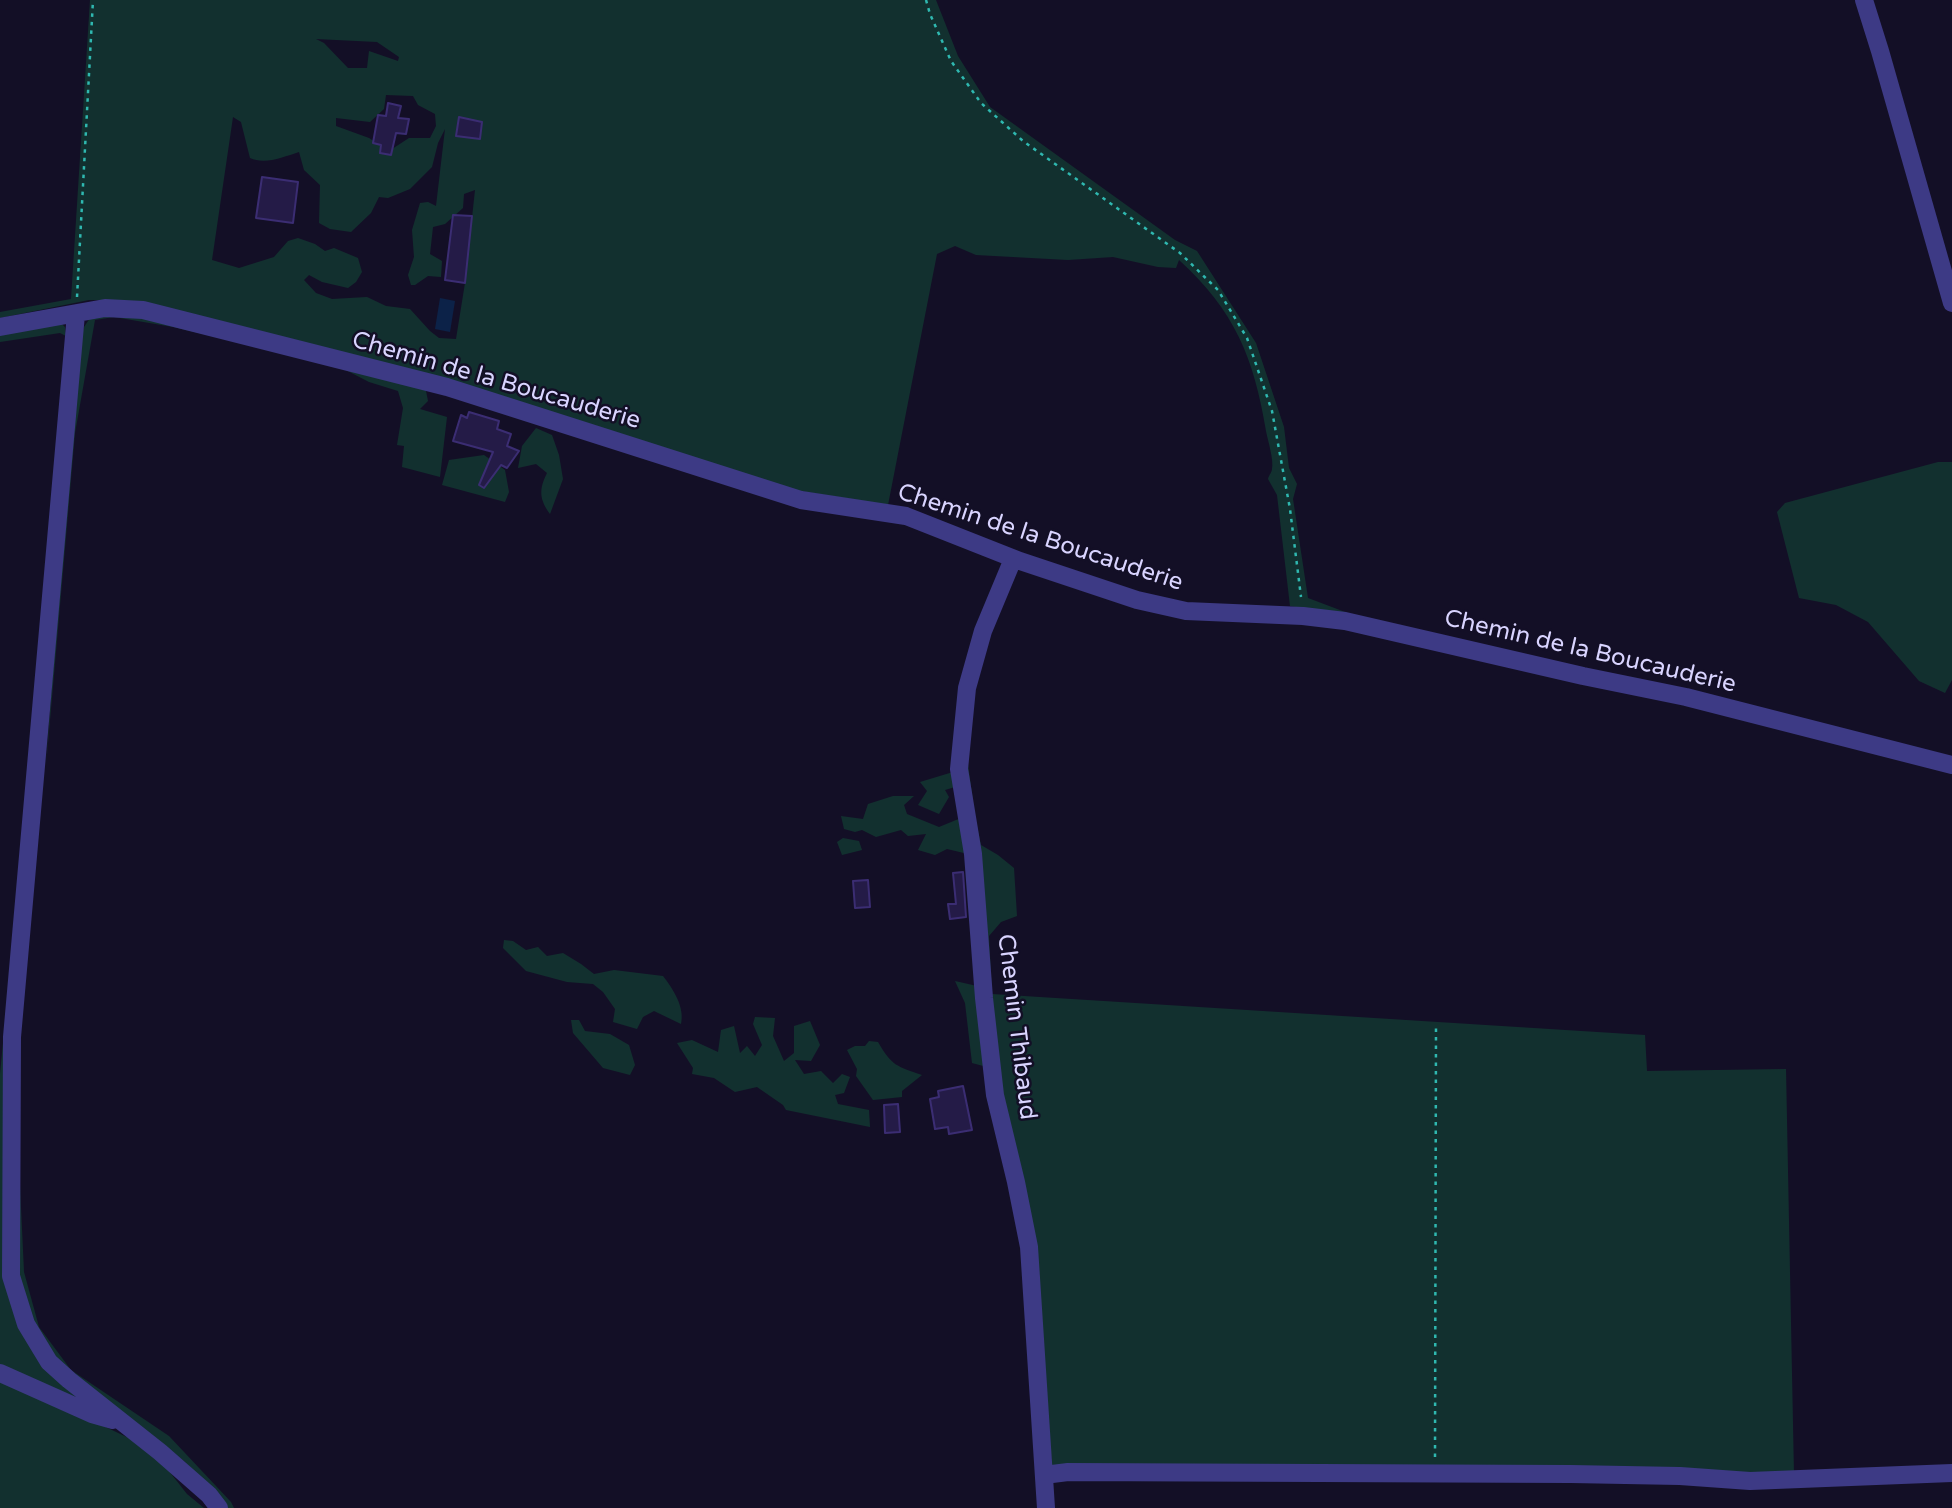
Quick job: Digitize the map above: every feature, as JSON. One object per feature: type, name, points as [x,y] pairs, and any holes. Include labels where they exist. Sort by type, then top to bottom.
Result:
[{"type":"street","points":[[1864,0],[1952,303]]},
{"type":"street","name":"Chemin de la Boucauderie","points":[[0,327],[105,308],[142,310],[447,387],[801,500],[906,516],[1013,559],[1137,600],[1186,611],[1303,616],[1345,621],[1686,697],[1952,765]]},
{"type":"street","points":[[76,314],[12,1037],[11,1276],[26,1324],[48,1362],[160,1452],[209,1495],[219,1508]]},
{"type":"street","name":"Chemin Thibaud","points":[[1013,559],[984,631],[967,688],[959,769],[973,854],[984,998],[995,1095],[1029,1247],[1046,1508]]},
{"type":"street","points":[[0,1373],[92,1414],[123,1423]]},
{"type":"street","points":[[1044,1475],[1068,1472],[1666,1475],[1750,1480],[1952,1473]]},
{"type":"path","points":[[76,314],[93,0]]},
{"type":"path","points":[[926,0],[951,61],[981,103],[1023,141],[1180,253],[1217,290],[1247,338],[1272,411],[1290,509],[1303,616]]},
{"type":"path","points":[[1435,1474],[1436,1026]]},
{"type":"green space","points":[[90,0],[936,0],[958,56],[990,107],[1175,240],[1197,251],[1256,343],[1284,427],[1289,468],[1297,484],[1293,499],[1308,598],[1361,618],[1290,606],[1277,495],[1268,479],[1272,470],[1272,456],[1248,358],[1228,317],[1215,298],[1179,260],[1176,268],[1158,267],[1113,257],[1068,260],[976,255],[955,246],[937,254],[888,505],[775,487],[425,386],[428,401],[420,409],[447,417],[440,477],[402,467],[404,446],[397,445],[403,408],[398,391],[369,382],[338,366],[173,327],[114,317],[95,320],[75,433],[46,766],[79,345],[84,327],[90,318],[111,300],[89,300],[0,318],[0,312],[71,299]],"holes":[[[316,39],[377,42],[399,57],[398,61],[369,51],[367,68],[348,68],[324,43]],[[386,95],[413,96],[418,105],[435,114],[436,126],[430,138],[409,138],[389,151],[369,138],[336,126],[336,118],[370,122],[384,109]],[[233,117],[241,122],[250,158],[268,160],[299,152],[304,170],[320,185],[319,223],[330,229],[351,232],[371,213],[379,197],[388,198],[410,189],[432,167],[445,129],[436,206],[428,202],[420,203],[412,230],[414,257],[408,275],[411,285],[428,276],[441,277],[442,261],[430,254],[433,227],[445,224],[463,208],[464,194],[475,190],[456,339],[439,338],[410,309],[386,306],[367,297],[332,299],[316,293],[304,280],[309,275],[322,282],[348,288],[362,272],[358,258],[334,248],[325,251],[298,238],[288,241],[274,257],[239,268],[212,260]]]},
{"type":"green space","points":[[59,321],[65,327],[66,336],[60,333],[0,342],[0,329]]},
{"type":"green space","points":[[536,428],[552,435],[563,479],[550,514],[541,494],[547,473],[536,464],[518,468],[522,446]]},
{"type":"green space","points":[[484,455],[505,470],[509,492],[505,502],[442,485],[449,460]]},
{"type":"green space","points":[[1938,462],[1952,462],[1952,680],[1945,693],[1919,681],[1868,622],[1836,605],[1799,598],[1777,512],[1785,503]]},
{"type":"green space","points":[[968,764],[981,845],[1014,868],[1017,916],[1001,922],[989,936],[992,994],[1645,1035],[1647,1071],[1786,1069],[1794,1475],[1052,1466],[1038,1315],[1000,1093],[968,854],[947,849],[935,855],[918,850],[926,834],[908,836],[901,830],[876,837],[862,830],[855,832],[844,829],[841,816],[863,819],[868,804],[893,796],[914,796],[904,805],[907,814],[939,827],[961,818],[963,770]]},
{"type":"green space","points":[[953,772],[955,787],[945,790],[949,797],[939,814],[918,805],[927,791],[920,782]]},
{"type":"green space","points":[[843,838],[859,841],[862,850],[842,855],[837,842]]},
{"type":"green space","points":[[504,940],[513,941],[526,950],[538,947],[547,956],[563,953],[594,974],[614,970],[663,976],[680,1005],[681,1024],[654,1011],[643,1017],[637,1029],[613,1022],[615,1009],[603,992],[593,984],[567,982],[526,971],[503,948]]},
{"type":"green space","points":[[955,981],[977,986],[987,1067],[972,1063],[965,1003]]},
{"type":"green space","points":[[755,1017],[775,1018],[773,1036],[784,1061],[794,1053],[794,1026],[810,1021],[820,1045],[811,1061],[795,1060],[804,1074],[821,1071],[833,1083],[842,1074],[850,1077],[844,1093],[835,1095],[838,1104],[869,1110],[870,1127],[786,1110],[757,1087],[735,1092],[714,1078],[692,1074],[693,1068],[677,1043],[692,1040],[718,1052],[721,1030],[734,1026],[740,1053],[747,1046],[755,1056],[762,1045],[753,1024]]},
{"type":"green space","points":[[571,1020],[579,1020],[585,1031],[610,1034],[629,1045],[635,1065],[630,1075],[603,1068],[573,1033]]},
{"type":"green space","points":[[5,1021],[4,1155],[21,1329],[93,1407],[0,1369],[0,1074]]},
{"type":"green space","points":[[869,1041],[878,1042],[896,1064],[922,1075],[902,1091],[902,1097],[873,1100],[856,1076],[857,1069],[847,1050],[855,1046],[865,1046]]},
{"type":"green space","points":[[19,1164],[24,1272],[39,1327],[71,1370],[169,1436],[234,1508],[227,1508],[185,1462],[58,1362],[40,1338],[16,1282]]},
{"type":"green space","points":[[0,1381],[135,1441],[165,1466],[187,1494],[204,1508],[0,1508]]},
{"type":"water","points":[[440,298],[455,301],[450,332],[435,329]]},
{"type":"building","points":[[388,103],[401,106],[398,118],[409,119],[406,134],[396,133],[391,155],[380,153],[381,145],[373,143],[378,115],[386,116]]},
{"type":"building","points":[[459,117],[482,122],[480,139],[456,136]]},
{"type":"building","points":[[262,177],[298,182],[293,223],[256,218]]},
{"type":"building","points":[[453,215],[472,216],[465,283],[445,280]]},
{"type":"building","points":[[469,412],[499,421],[497,429],[511,434],[507,446],[519,451],[507,468],[501,465],[484,488],[479,485],[493,452],[453,441],[461,415],[467,418]]},
{"type":"building","points":[[963,872],[966,917],[950,919],[948,904],[956,904],[953,873]]},
{"type":"building","points":[[868,880],[870,907],[855,908],[853,881]]},
{"type":"building","points":[[963,1086],[972,1130],[949,1134],[948,1127],[935,1129],[930,1099],[939,1097],[938,1091]]},
{"type":"building","points":[[898,1104],[900,1132],[885,1133],[884,1105]]}]
